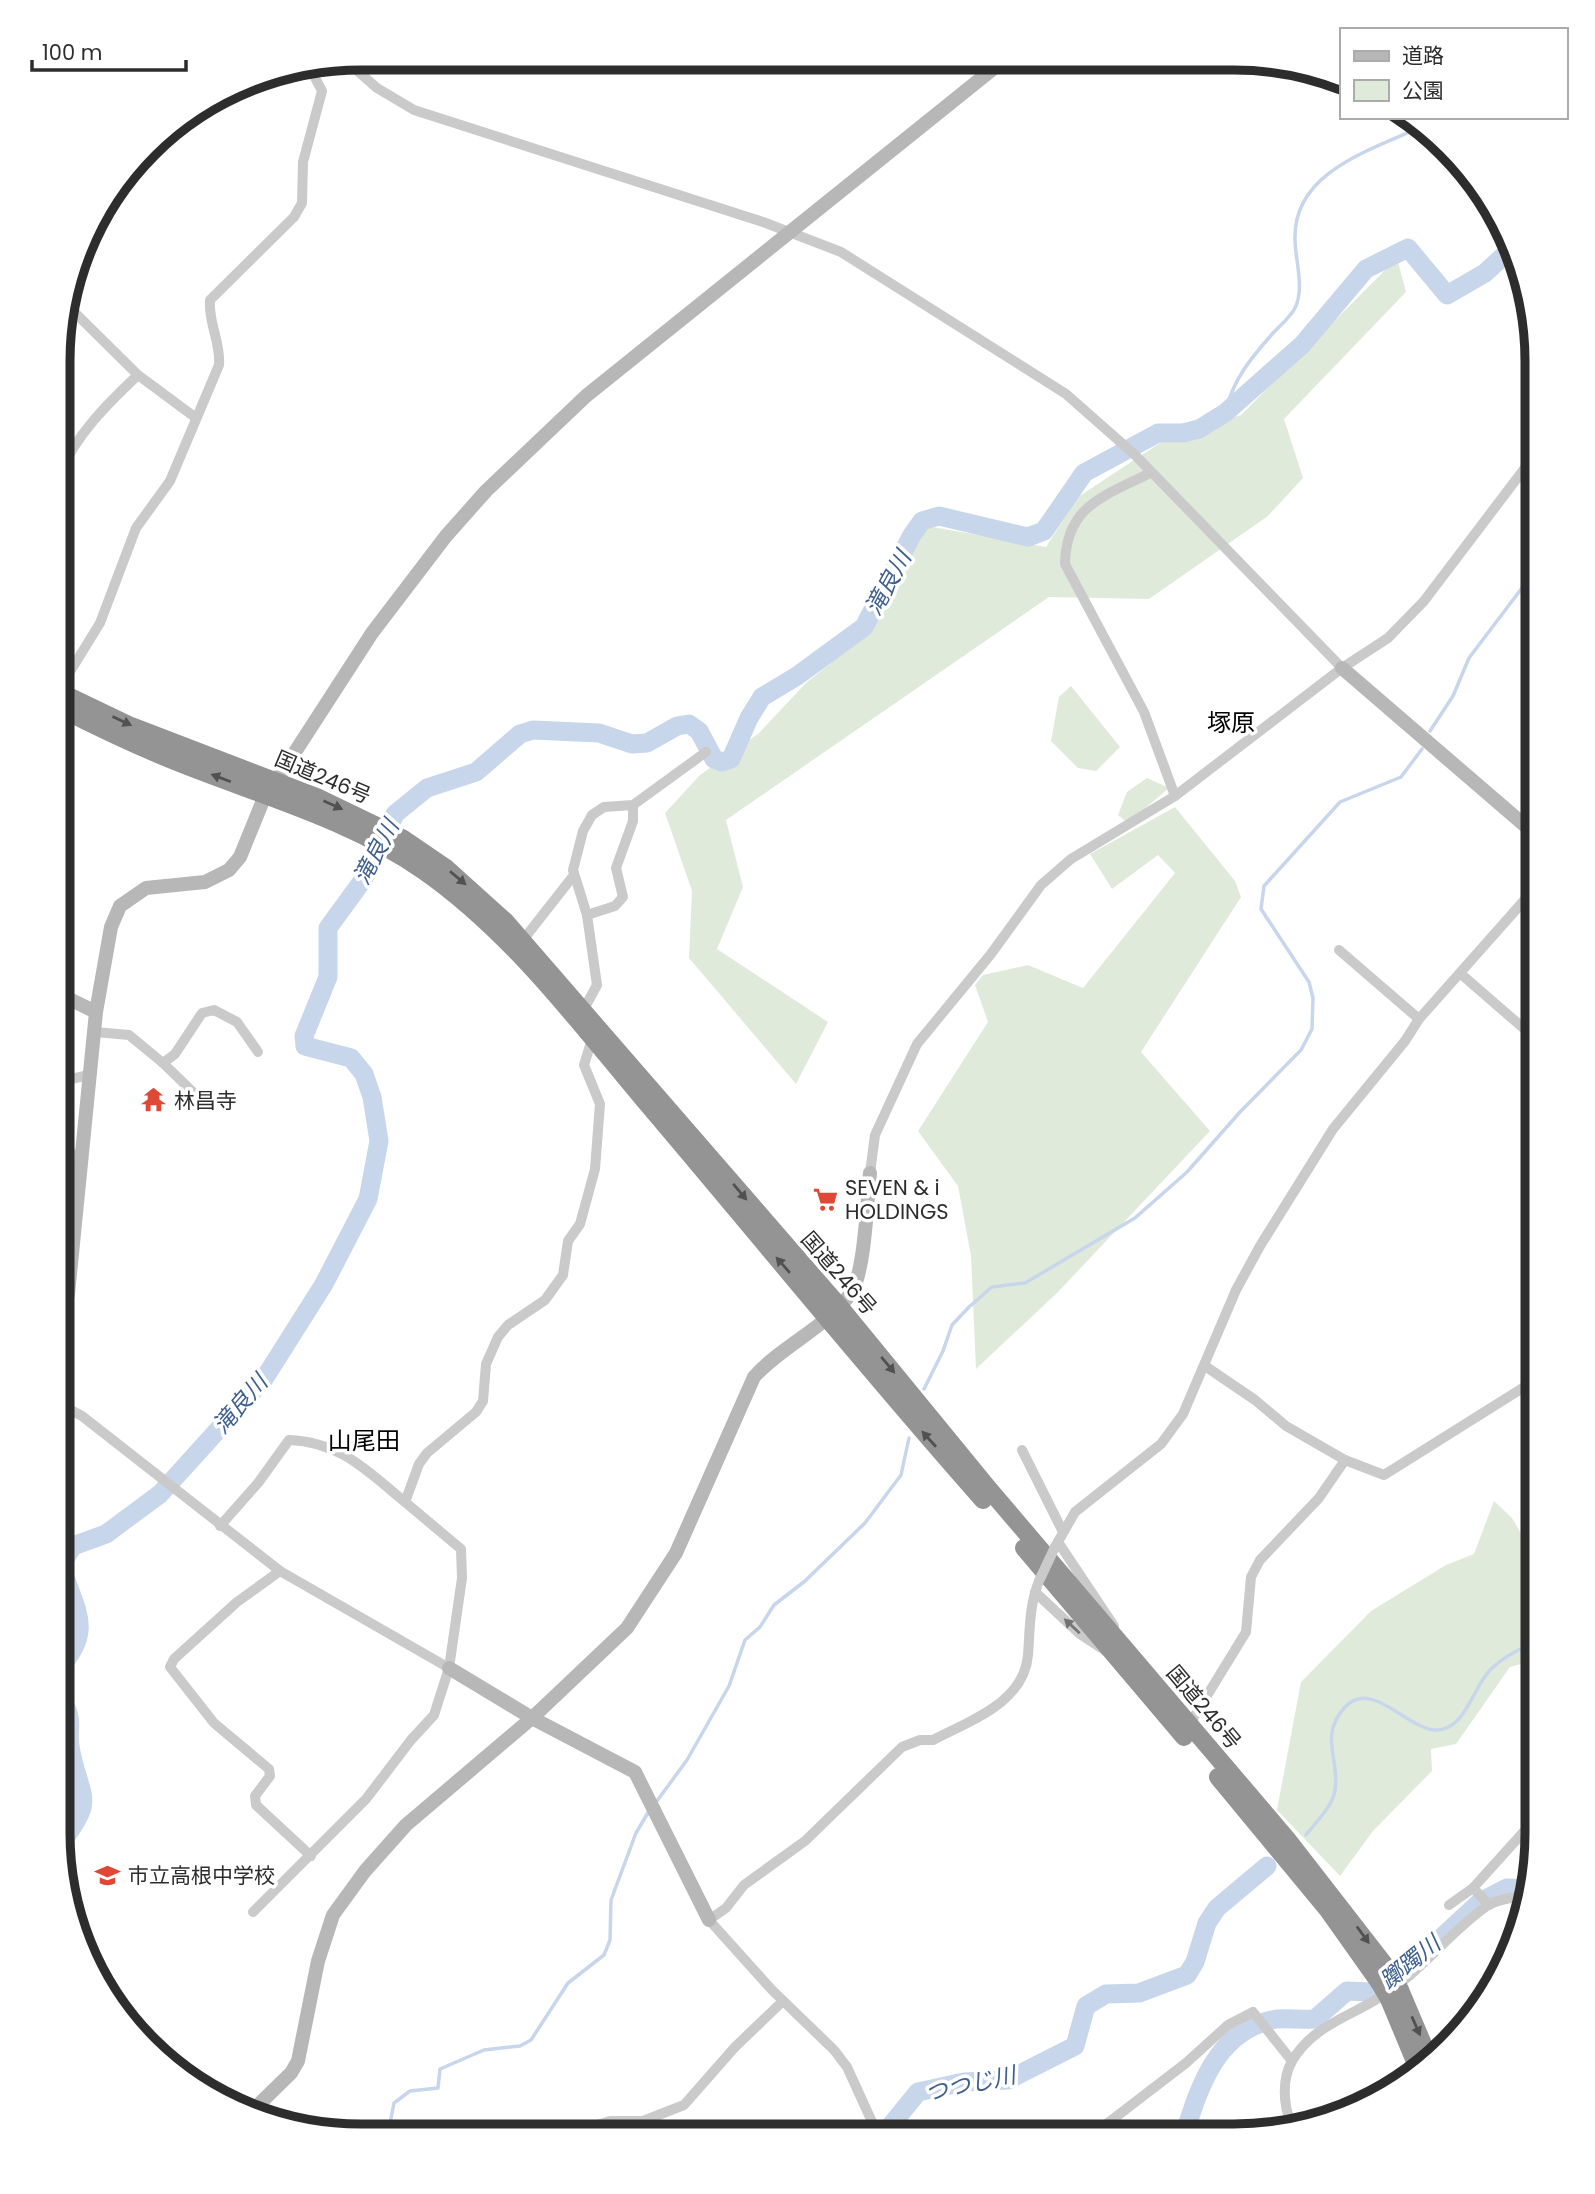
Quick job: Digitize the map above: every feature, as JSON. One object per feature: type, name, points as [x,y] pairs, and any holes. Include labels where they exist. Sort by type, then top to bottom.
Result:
[{"type":"highway","name":"国道246号","points":[[70,695],[131,726],[398,845],[467,885],[523,940],[584,1009],[833,1311],[905,1412],[1189,1725],[1311,1868],[1385,1978],[1425,2053]]},
{"type":"highway","name":"国道246号","points":[[70,713],[167,758],[272,789]]},
{"type":"highway","name":"国道246号","points":[[398,845],[423,870],[492,925],[833,1311]]},
{"type":"highway","name":"国道246号","points":[[1121,1653],[1385,1978]]},
{"type":"highway","name":"国道246号","points":[[1394,1994],[1416,2060]]},
{"type":"street","points":[[356,70],[377,88],[414,110],[789,231],[841,252],[964,328],[1066,394],[1119,439],[1342,668],[1525,826]]},
{"type":"street","points":[[70,1275],[96,1012],[111,927],[120,906],[146,888],[205,882],[229,870],[240,856],[272,789],[408,584],[486,491],[586,396],[991,70]]},
{"type":"street","points":[[70,673],[100,623],[136,528],[163,494],[219,365],[220,352],[209,315],[210,300],[294,217],[302,203],[303,162],[322,91],[313,74]]},
{"type":"street","points":[[74,312],[138,375],[196,418]]},
{"type":"street","points":[[70,451],[113,398],[138,375]]},
{"type":"street","points":[[258,2105],[291,2074],[298,2061],[318,1961],[333,1915],[350,1891],[406,1825],[532,1718],[616,1640],[660,1582],[676,1553],[754,1377],[765,1364],[833,1311],[852,1291],[858,1274],[875,1135],[894,1088],[917,1044],[992,954],[1041,886],[1071,859],[1175,796],[1342,668],[1388,638],[1424,601],[1525,468]]},
{"type":"street","points":[[1150,473],[1087,505],[1076,522],[1066,549],[1065,564],[1144,712],[1175,796]]},
{"type":"street","points":[[523,940],[574,875],[583,831],[592,815],[604,807],[633,806],[706,752]]},
{"type":"street","points":[[587,915],[615,906],[623,897],[616,868],[634,821],[633,806]]},
{"type":"street","points":[[574,875],[587,915],[597,985],[584,1009]]},
{"type":"street","points":[[709,1920],[726,1908],[744,1885],[805,1841],[902,1747],[920,1740],[933,1740],[1008,1699],[1025,1670],[1031,1606],[1035,1592],[1075,1512],[1161,1444],[1183,1415],[1236,1290],[1266,1236],[1333,1129],[1419,1019],[1525,900]]},
{"type":"street","points":[[1339,950],[1419,1019]]},
{"type":"street","points":[[1461,974],[1525,1030]]},
{"type":"street","points":[[70,999],[96,1012]]},
{"type":"street","points":[[163,1063],[175,1054],[202,1013],[214,1010],[237,1022],[258,1052]]},
{"type":"street","points":[[95,1032],[129,1035],[199,1098]]},
{"type":"street","points":[[405,1502],[419,1464],[427,1453],[476,1412],[483,1401],[486,1364],[498,1337],[508,1325],[545,1300],[563,1275],[568,1241],[583,1217],[595,1169],[600,1104],[584,1065],[593,1039]]},
{"type":"street","points":[[70,1079],[89,1075]]},
{"type":"street","points":[[70,1154],[83,1155]]},
{"type":"street","points":[[1205,1366],[1255,1400],[1286,1426],[1345,1460],[1384,1475],[1525,1387]]},
{"type":"street","points":[[70,1410],[82,1416],[280,1571],[532,1718],[635,1772],[709,1920],[783,2001],[816,2029],[847,2067],[873,2124]]},
{"type":"street","points":[[220,1526],[289,1440],[305,1441],[348,1455],[461,1549],[462,1578],[449,1668],[434,1715],[366,1799],[253,1912]]},
{"type":"street","points":[[1022,1450],[1063,1532]]},
{"type":"street","points":[[1189,1725],[1246,1632],[1251,1577],[1260,1560],[1320,1498],[1345,1460]]},
{"type":"street","points":[[1035,1592],[1099,1649],[1121,1653],[1110,1618],[1057,1545]]},
{"type":"street","points":[[280,1571],[237,1602],[174,1659],[170,1667],[214,1723],[270,1769],[270,1776],[254,1796],[256,1805],[311,1856]]},
{"type":"street","points":[[1449,1905],[1473,1888],[1525,1829]]},
{"type":"street","points":[[1473,1888],[1489,1905]]},
{"type":"street","points":[[1290,2118],[1285,2099],[1286,2075],[1292,2060],[1320,2029],[1379,1998],[1415,1971],[1489,1905],[1517,1898]]},
{"type":"street","points":[[601,2124],[610,2121],[643,2122],[684,2105],[742,2039],[783,2001]]},
{"type":"street","points":[[1107,2124],[1186,2063],[1228,2025],[1253,2012],[1292,2060]]},
{"type":"green space","points":[[1397,258],[1406,292],[1284,419],[1303,478],[1268,516],[1149,599],[1049,597],[726,820],[743,887],[717,949],[828,1022],[796,1084],[689,958],[692,891],[665,813],[700,775],[758,734],[806,683],[868,633],[927,526],[1046,547],[1078,497],[1175,433],[1241,415]]},
{"type":"green space","points":[[1071,686],[1120,747],[1096,771],[1078,768],[1051,741],[1059,697]]},
{"type":"green space","points":[[1147,778],[1169,788],[1128,823],[1118,815],[1127,792]]},
{"type":"green space","points":[[1175,807],[1235,881],[1241,897],[1141,1052],[1210,1131],[1058,1292],[976,1369],[971,1256],[958,1186],[918,1131],[988,1022],[975,985],[983,975],[1028,965],[1083,988],[1175,873],[1158,855],[1112,889],[1090,854]]},
{"type":"green space","points":[[1494,1501],[1512,1518],[1525,1540],[1525,1663],[1510,1667],[1456,1744],[1431,1749],[1432,1771],[1373,1831],[1340,1876],[1277,1810],[1301,1682],[1371,1611],[1446,1565],[1474,1554]]},
{"type":"green space","points":[[70,1774],[75,1795],[70,1816]]},
{"type":"waterway","name":"滝良川","points":[[1225,413],[1228,401],[1244,370],[1295,308],[1299,292],[1295,239],[1298,216],[1307,196],[1322,179],[1340,166],[1412,131]]},
{"type":"waterway","name":"滝良川","points":[[70,1551],[73,1546],[106,1534],[160,1494],[264,1379],[324,1284],[368,1199],[379,1141],[372,1097],[364,1074],[351,1058],[305,1046],[304,1036],[328,977],[328,928],[363,880],[395,814],[427,788],[476,772],[520,734],[533,730],[599,733],[632,744],[647,743],[677,726],[689,724],[699,731],[714,759],[722,762],[731,759],[749,718],[762,697],[797,676],[864,627],[922,521],[939,516],[1028,537],[1044,531],[1084,473],[1158,433],[1183,433],[1199,429],[1225,413],[1302,345],[1366,269],[1408,248],[1447,295],[1485,273],[1505,255]]},
{"type":"waterway","points":[[1430,731],[1453,696],[1469,658],[1525,584]]},
{"type":"waterway","points":[[924,1389],[943,1351],[952,1325],[969,1307],[992,1287],[1025,1283],[1135,1218],[1187,1172],[1240,1112],[1301,1050],[1312,1029],[1313,998],[1309,982],[1261,909],[1264,886],[1340,802],[1401,777],[1422,749]]},
{"type":"waterway","points":[[654,1805],[687,1760],[729,1686],[745,1640],[760,1627],[774,1605],[805,1581],[865,1523],[901,1475],[909,1438]]},
{"type":"waterway","name":"滝良川","points":[[70,1590],[79,1619],[79,1631],[70,1655]]},
{"type":"waterway","name":"つつじ川","points":[[1306,1835],[1324,1814],[1334,1796],[1336,1779],[1331,1739],[1337,1719],[1344,1708],[1355,1700],[1366,1698],[1390,1707],[1425,1728],[1446,1728],[1462,1715],[1491,1669],[1525,1646]]},
{"type":"waterway","name":"滝良川","points":[[70,1743],[83,1799],[82,1808],[70,1830]]},
{"type":"waterway","points":[[390,2124],[394,2103],[410,2091],[438,2088],[440,2069],[484,2050],[520,2046],[531,2040],[568,1983],[604,1955],[610,1940],[611,1900],[636,1833],[649,1811]]},
{"type":"waterway","name":"つつじ川","points":[[892,2124],[918,2092],[964,2082],[1008,2080],[1075,2046],[1086,2006],[1106,1994],[1139,1993],[1187,1975],[1195,1962],[1207,1923],[1217,1908],[1267,1866]]},
{"type":"waterway","name":"躑躅川","points":[[1188,2124],[1204,2080],[1225,2047],[1239,2035],[1256,2025],[1277,2019],[1315,2019],[1347,1991],[1371,1992],[1414,1963],[1480,1902],[1507,1888],[1519,1889]]},
{"type":"place","name":"林昌寺","points":[[154,1100]]},
{"type":"place","name":"SEVEN & i HOLDINGS","points":[[825,1199]]},
{"type":"place","name":"市立高根中学校","points":[[108,1875]]},
{"type":"district","name":"塚原","points":[[1231,722]]},
{"type":"district","name":"山尾田","points":[[364,1440]]}]
